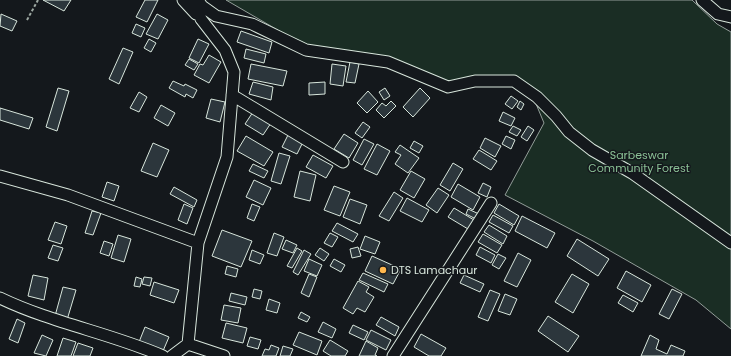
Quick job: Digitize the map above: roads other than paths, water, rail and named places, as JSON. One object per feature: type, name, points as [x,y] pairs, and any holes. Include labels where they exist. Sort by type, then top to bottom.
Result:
[{"type":"street","points":[[172,356],[188,344],[198,243],[227,157],[234,72],[225,50],[201,19],[183,0]]},
{"type":"street","points":[[194,0],[201,19]]},
{"type":"street","points":[[198,0],[202,6],[216,16],[252,24],[306,50],[388,62],[448,86],[475,81],[514,81],[537,97],[556,116],[568,132],[592,150],[632,173],[731,243]]},
{"type":"street","points":[[702,0],[718,14],[731,17]]},
{"type":"street","points":[[232,95],[343,162]]},
{"type":"street","points":[[0,176],[68,195],[198,243]]},
{"type":"street","points":[[393,356],[491,203]]},
{"type":"street","points":[[0,298],[14,305],[134,343],[163,356]]},
{"type":"street","points":[[188,344],[224,356]]},
{"type":"place","name":"DTS Lamachaur","points":[[383,270]]},
{"type":"park label","name":"Sarbeswar Community Forest","points":[[639,161]]}]
